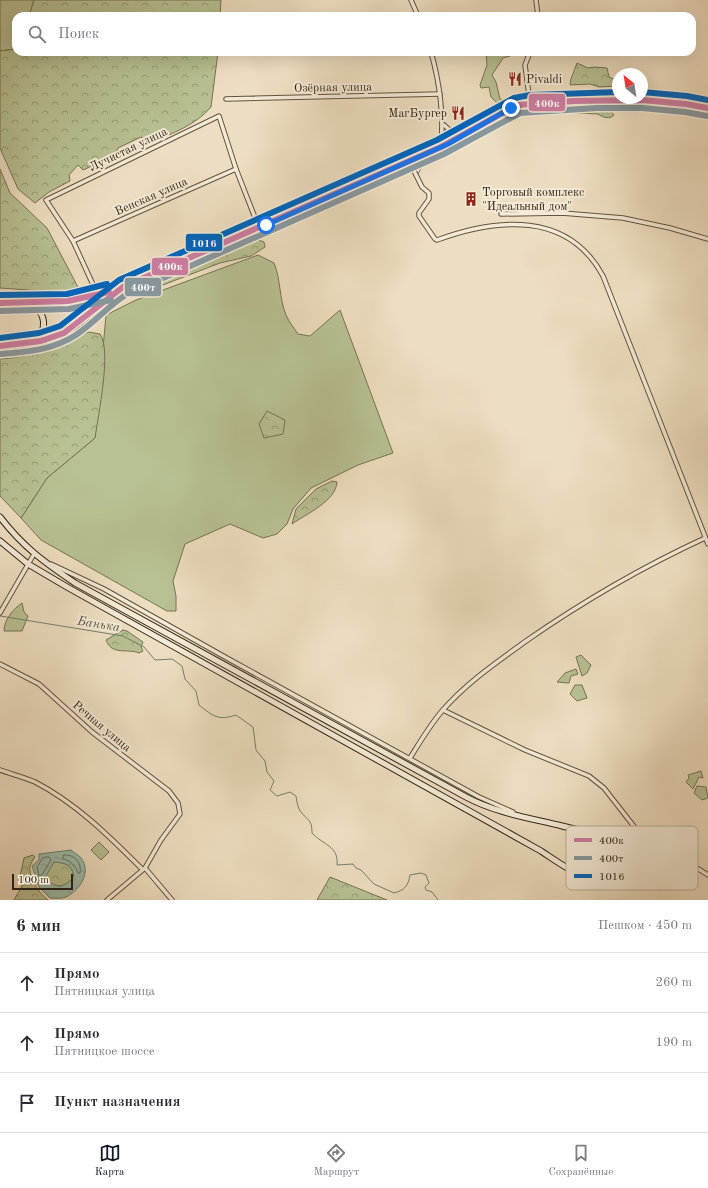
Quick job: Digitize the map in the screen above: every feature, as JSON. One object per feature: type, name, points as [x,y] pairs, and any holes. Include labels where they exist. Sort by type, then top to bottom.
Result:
[{"type":"main road","points":[[0,303],[73,302],[91,298],[123,287],[441,147],[511,108],[530,102],[659,102],[687,104],[708,108]]},
{"type":"main road","points":[[0,346],[28,343],[54,337],[65,332],[101,302],[123,287]]},
{"type":"street","points":[[411,0],[416,12]]},
{"type":"street","points":[[536,0],[538,12]]},
{"type":"street","points":[[432,56],[440,94],[443,124],[441,147]]},
{"type":"street","points":[[528,56],[525,65],[530,102]]},
{"type":"street","name":"Озёрная улица","points":[[226,99],[440,94]]},
{"type":"street","name":"Лучистая улица","points":[[73,241],[46,200],[219,116],[236,169]]},
{"type":"street","points":[[443,124],[454,134],[465,135]]},
{"type":"street","points":[[409,161],[422,187],[430,193],[429,198],[421,209],[419,216],[435,239],[437,240],[471,229],[487,226],[530,226],[558,232],[579,244],[587,252],[603,276],[708,544]]},
{"type":"street","points":[[236,169],[259,228]]},
{"type":"street","name":"Венская улица","points":[[73,241],[236,169]]},
{"type":"street","points":[[501,214],[562,213],[623,218],[670,228],[708,240]]},
{"type":"street","points":[[73,241],[101,302]]},
{"type":"street","points":[[23,303],[36,308],[44,320],[43,330],[40,336],[28,343]]},
{"type":"street","points":[[0,516],[22,543],[34,554],[75,583],[466,797],[492,809],[566,827]]},
{"type":"street","points":[[410,758],[428,729],[443,710],[465,687],[496,662],[571,610],[622,579],[705,538]]},
{"type":"street","points":[[0,541],[28,564],[203,664],[534,847],[566,867]]},
{"type":"street","points":[[0,613],[34,554]]},
{"type":"street","points":[[39,558],[104,589],[218,654],[479,797],[525,817]]},
{"type":"street","name":"Речная улица","points":[[0,664],[39,684],[92,732],[169,792],[178,803],[180,814],[161,840],[144,868]]},
{"type":"street","points":[[443,710],[525,750],[589,776],[604,788],[634,826]]},
{"type":"street","points":[[0,770],[34,782],[61,799],[112,839],[144,868],[172,900]]},
{"type":"street","points":[[107,900],[144,868]]},
{"type":"street","points":[[698,869],[708,875]]},
{"type":"green space","points":[[0,0],[34,0],[30,12],[12,12],[12,50],[0,51]]},
{"type":"green space","points":[[34,0],[221,0],[220,12],[30,12]]},
{"type":"green space","points":[[12,50],[12,56],[217,56],[211,107],[191,124],[150,143],[141,137],[118,148],[114,156],[83,170],[78,165],[69,175],[70,181],[49,192],[35,203],[18,189],[0,148],[0,51]]},
{"type":"green space","points":[[486,56],[510,56],[503,58],[492,75],[496,82],[500,99],[505,101],[503,105],[498,104],[491,97],[489,87],[481,88],[480,85],[487,65]]},
{"type":"green space","points":[[577,63],[588,68],[607,68],[609,77],[612,78],[612,86],[599,87],[590,84],[570,85]]},
{"type":"green space","points":[[579,106],[605,109],[614,115],[608,118],[598,114],[556,112],[554,107]]},
{"type":"green space","points":[[0,169],[10,193],[47,228],[81,293],[59,296],[28,290],[0,288]]},
{"type":"green space","points":[[256,239],[264,242],[265,247],[251,256],[220,263],[137,295],[126,296],[132,291],[217,255],[222,255],[238,244]]},
{"type":"green space","points":[[258,255],[274,263],[286,315],[298,334],[310,336],[340,310],[393,453],[358,465],[311,488],[293,509],[287,524],[277,534],[263,538],[230,524],[185,544],[173,581],[176,596],[176,611],[167,611],[41,540],[21,518],[47,478],[95,438],[106,315],[136,300]]},
{"type":"green space","points":[[88,332],[100,334],[105,354],[103,384],[95,438],[47,478],[21,518],[0,496],[0,359],[35,354],[57,347]]},
{"type":"green space","points":[[267,411],[285,420],[283,434],[264,438],[259,424]]},
{"type":"green space","points":[[332,481],[337,482],[332,495],[326,501],[292,524],[296,509],[316,489]]},
{"type":"green space","points":[[22,603],[24,612],[28,616],[22,631],[4,631],[4,627],[10,615],[15,608]]},
{"type":"green space","points":[[123,630],[127,631],[143,642],[141,647],[143,651],[139,653],[120,651],[109,645],[106,640]]},
{"type":"green space","points":[[581,655],[591,665],[587,673],[582,676],[576,657]]},
{"type":"green space","points":[[576,669],[578,674],[571,676],[569,683],[557,682],[565,673]]},
{"type":"green space","points":[[575,685],[582,685],[587,698],[577,701],[570,694]]},
{"type":"green space","points":[[701,771],[703,778],[699,777],[693,789],[686,782],[689,778],[688,775]]},
{"type":"green space","points":[[697,786],[706,787],[708,798],[702,800],[694,793]]},
{"type":"green space","points":[[99,842],[109,852],[101,860],[91,850]]},
{"type":"green space","points":[[33,855],[35,857],[30,866],[31,875],[38,890],[48,900],[14,900],[22,886],[20,876],[24,858]]},
{"type":"green space","points":[[54,862],[65,864],[70,867],[74,876],[68,883],[60,886],[52,884],[48,881],[45,876]]},
{"type":"green space","points":[[330,877],[387,900],[317,900]]},
{"type":"water","points":[[71,850],[80,857],[84,863],[85,875],[76,890],[64,898],[50,898],[39,887],[32,866],[39,860],[39,854]],"holes":[[[54,862],[65,864],[70,867],[74,876],[68,883],[60,886],[52,884],[49,881],[46,876]]]},
{"type":"waterway","points":[[418,174],[423,165],[465,144],[508,116]]},
{"type":"waterway","name":"Банька","points":[[0,616],[123,636],[144,647],[155,660],[172,659],[182,666],[185,679],[196,691],[199,705],[212,715],[225,718],[236,715],[253,727],[256,750],[265,761],[267,772],[274,781],[270,790],[277,796],[290,792],[296,796],[297,804],[303,815],[309,821],[312,828],[312,833],[333,850],[337,859],[337,865],[353,864],[374,884],[394,893],[405,887],[410,875],[421,873],[426,875],[429,883],[425,887],[426,890],[432,892],[438,900]]},
{"type":"transit line","name":"1016","points":[[0,338],[39,333],[60,326],[119,280],[437,140],[514,98],[530,95],[612,92]]},
{"type":"transit line","name":"1016","points":[[648,93],[687,96],[708,100]]},
{"type":"transit line","name":"400к","points":[[0,346],[41,341],[64,333],[123,287],[441,147],[517,105],[574,101],[642,100],[686,104],[708,108]]},
{"type":"transit line","name":"400т","points":[[1,354],[40,349],[67,340],[83,330],[127,294],[444,154],[520,113],[597,108],[642,108],[685,112],[707,116]]},
{"type":"transit line","name":"1016","points":[[0,295],[67,294],[107,284]]},
{"type":"transit line","name":"400к","points":[[0,303],[68,301],[109,292]]},
{"type":"transit line","name":"400т","points":[[0,311],[69,309],[111,300]]},
{"type":"place","name":"Pivaldi","points":[[515,79]]},
{"type":"place","name":"МагБургер","points":[[458,113]]},
{"type":"place","name":"Торговый комплекс \"Идеальный дом\"","points":[[471,199]]},
{"type":"route","points":[[266,225],[448,144],[511,108]]}]
